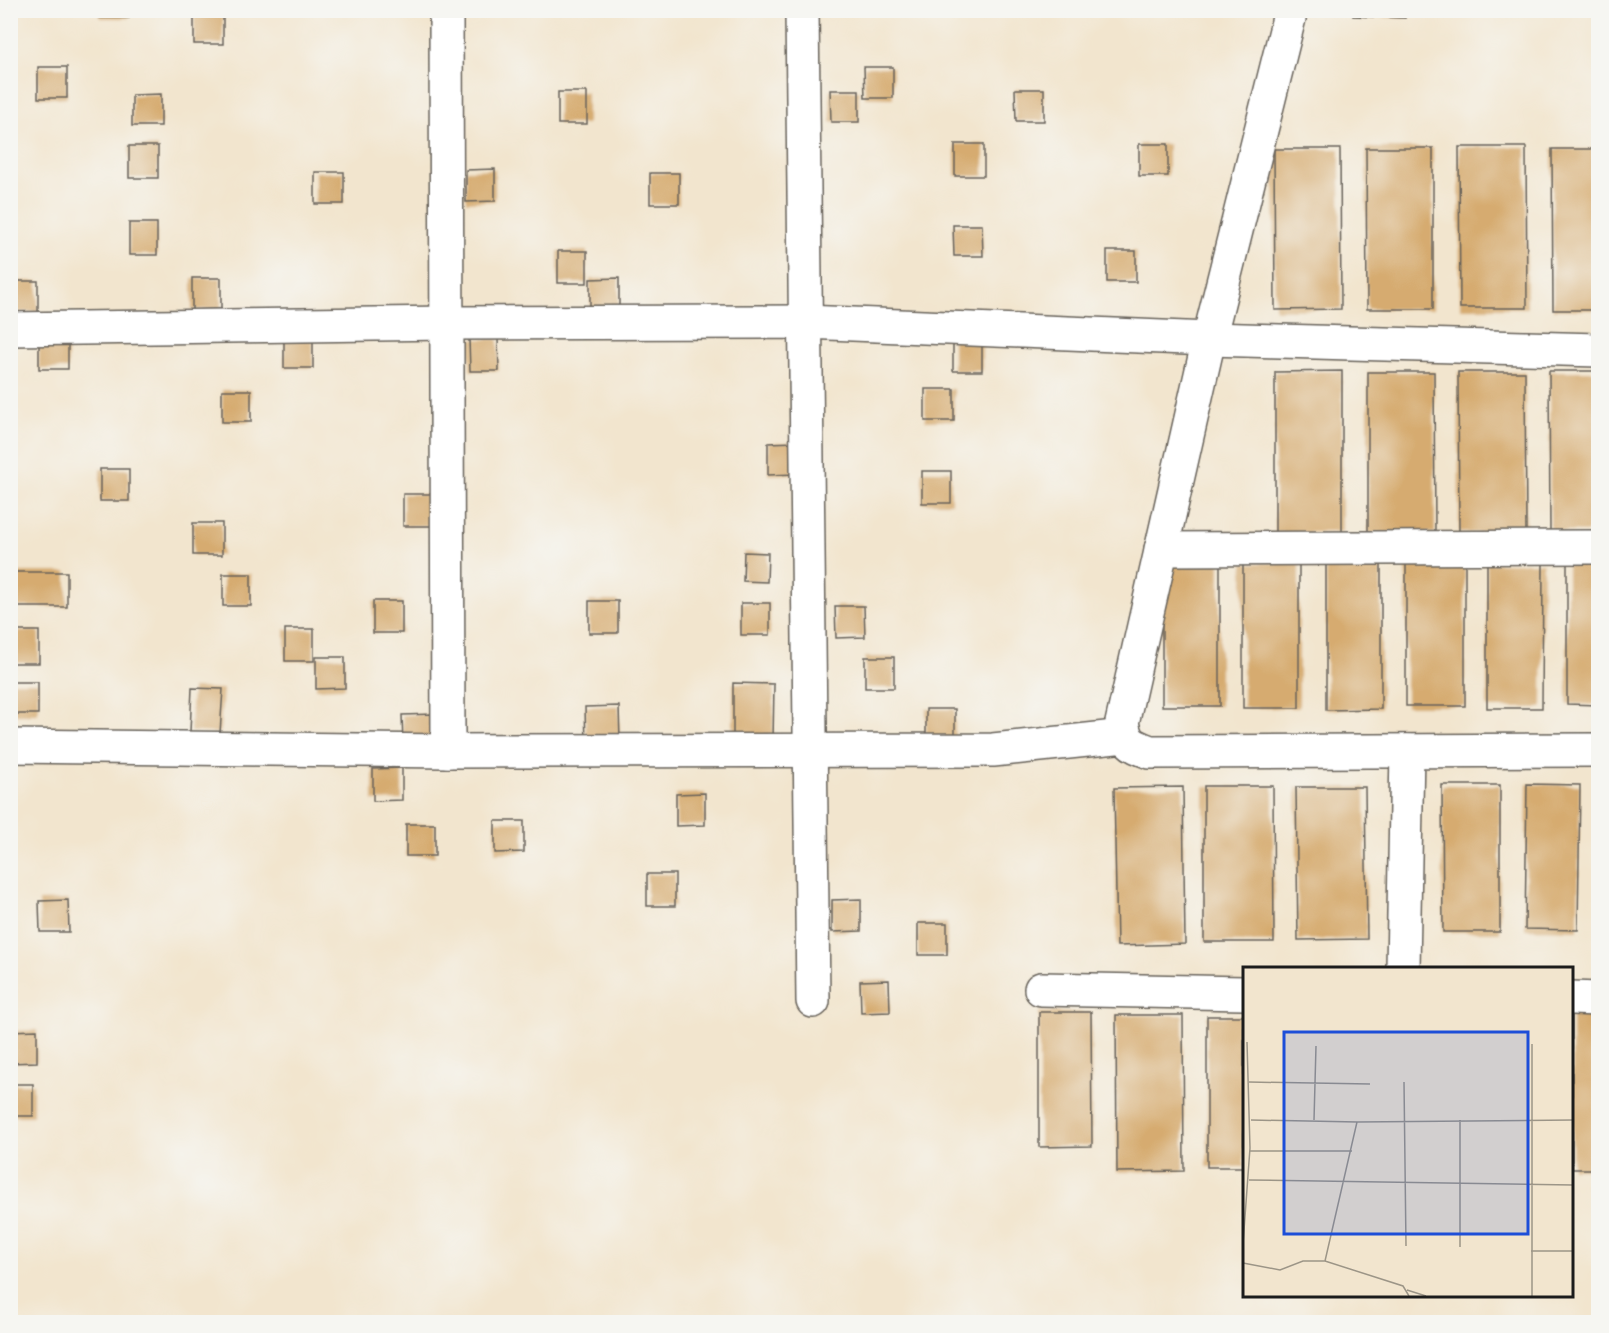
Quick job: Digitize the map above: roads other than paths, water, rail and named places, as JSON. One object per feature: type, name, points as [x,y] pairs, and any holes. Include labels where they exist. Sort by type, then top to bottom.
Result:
[{"type":"street","points":[[446,10],[448,751]]},
{"type":"street","points":[[802,10],[813,1001]]},
{"type":"street","points":[[1291,10],[1209,339],[1122,723],[1125,736],[1130,744],[1150,752],[1599,750]]},
{"type":"street","points":[[10,329],[448,323],[805,322],[1209,339],[1599,350]]},
{"type":"street","points":[[1161,549],[1599,547]]},
{"type":"street","points":[[10,746],[448,751],[993,750],[1125,736]]},
{"type":"street","points":[[1403,967],[1407,751]]},
{"type":"street","points":[[1041,988],[1243,993]]},
{"type":"street","points":[[1573,998],[1599,999]]}]
